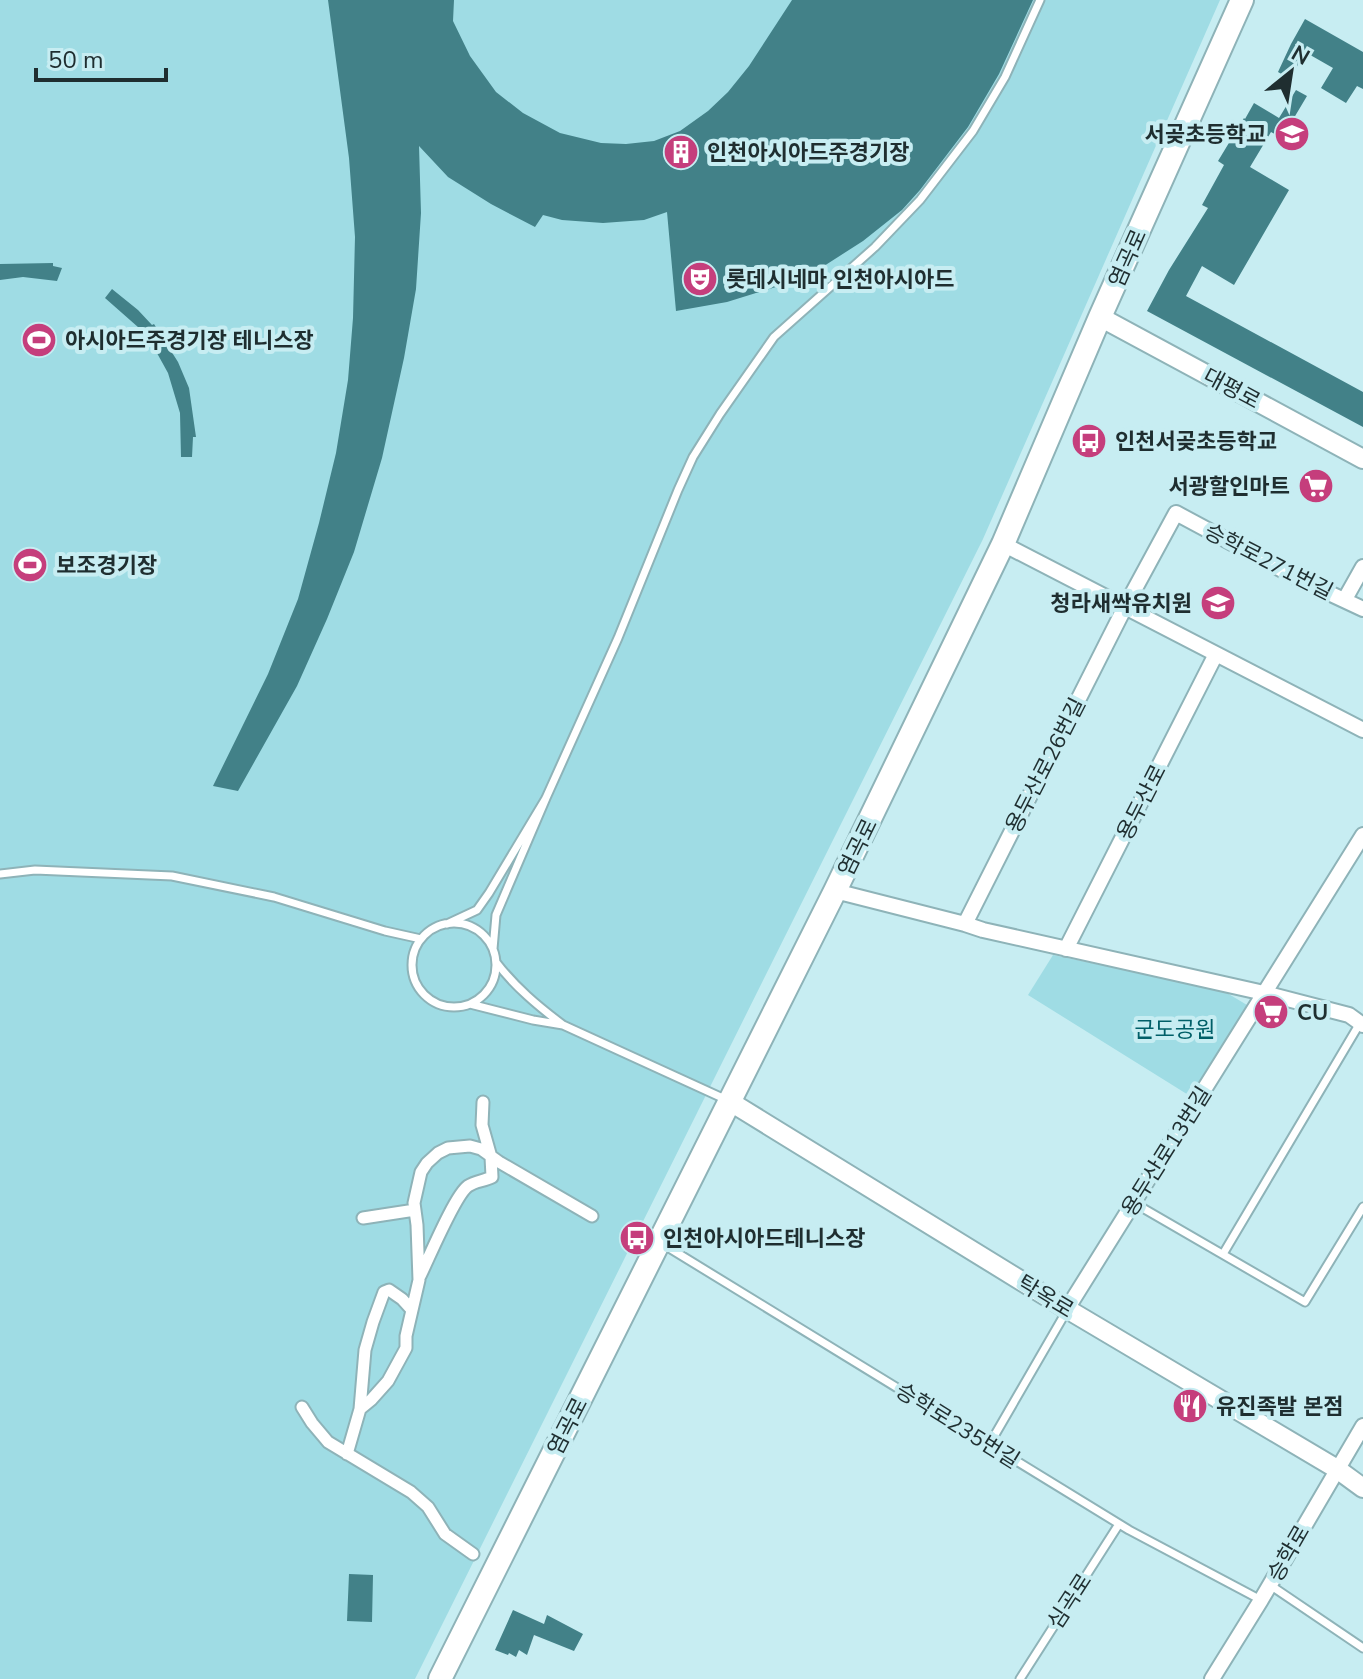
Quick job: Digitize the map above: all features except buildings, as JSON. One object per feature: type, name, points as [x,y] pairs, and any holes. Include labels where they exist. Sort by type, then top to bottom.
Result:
[{"type":"main road","name":"염곡로","points":[[440,1679],[835,891],[1003,544],[1100,317],[1242,0]]},
{"type":"street","name":"대평로","points":[[1100,317],[1363,459]]},
{"type":"street","name":"승학로271번길","points":[[1176,513],[1301,580],[1363,609]]},
{"type":"street","name":"용두산로26번길","points":[[965,924],[1125,607],[1176,513]]},
{"type":"street","points":[[1003,544],[1363,730]]},
{"type":"street","points":[[1345,599],[1363,567]]},
{"type":"street","name":"용두산로","points":[[1066,949],[1216,654]]},
{"type":"street","name":"용두산로13번길","points":[[1067,1309],[1363,835]]},
{"type":"street","points":[[835,891],[983,930],[1264,993],[1349,1015],[1362,1024]]},
{"type":"street","name":"탁옥로","points":[[729,1101],[1067,1309],[1337,1469],[1363,1488]]},
{"type":"street","points":[[360,1409],[388,1381],[406,1348],[419,1280],[448,1217],[464,1189],[492,1177],[491,1157],[482,1125],[483,1102]]},
{"type":"street","points":[[419,1280],[414,1203],[417,1184],[427,1163],[448,1148],[470,1146],[481,1149],[592,1216]]},
{"type":"street","points":[[363,1218],[415,1210]]},
{"type":"street","points":[[347,1454],[360,1409],[365,1350],[384,1292],[389,1290],[412,1310]]},
{"type":"street","points":[[302,1407],[328,1442],[411,1492],[428,1507],[445,1534],[473,1554]]},
{"type":"street","name":"승학로","points":[[1212,1679],[1363,1426]]},
{"type":"lane","points":[[546,798],[477,910],[434,928],[421,939],[412,964],[414,978],[431,1001],[444,1006],[470,1004],[490,987],[495,975],[493,949],[496,915],[618,638],[693,457],[774,337],[875,247],[920,200],[973,131],[1005,77],[1040,0]]},
{"type":"lane","points":[[0,874],[35,870],[172,876],[274,897],[421,939]]},
{"type":"lane","points":[[447,924],[462,924],[475,929],[493,949]]},
{"type":"lane","points":[[496,962],[527,997],[563,1025],[729,1101]]},
{"type":"lane","points":[[470,1004],[563,1025]]},
{"type":"lane","points":[[1223,1254],[1362,1024]]},
{"type":"lane","points":[[1134,1203],[1305,1302],[1363,1207]]},
{"type":"lane","name":"승학로235번길","points":[[659,1242],[1119,1524],[1261,1600]]},
{"type":"lane","points":[[989,1445],[1067,1309]]},
{"type":"lane","name":"심곡로","points":[[1020,1679],[1119,1524]]},
{"type":"lane","points":[[1270,1585],[1363,1648]]},
{"type":"green space","points":[[0,0],[1220,0],[983,539],[415,1679],[0,1679]]},
{"type":"green space","name":"군도공원","points":[[1053,955],[1222,990],[1247,1005],[1190,1096],[1028,995]]},
{"type":"place","name":"서곶초등학교","points":[[1292,134]]},
{"type":"place","name":"인천아시아드주경기장","points":[[681,152]]},
{"type":"place","name":"롯데시네마 인천아시아드","points":[[700,279]]},
{"type":"place","name":"아시아드주경기장 테니스장","points":[[39,340]]},
{"type":"place","name":"인천서곶초등학교","points":[[1089,441]]},
{"type":"place","name":"서광할인마트","points":[[1316,486]]},
{"type":"place","name":"보조경기장","points":[[30,565]]},
{"type":"place","name":"청라새싹유치원","points":[[1218,603]]},
{"type":"place","name":"CU","points":[[1271,1012]]},
{"type":"place","name":"인천아시아드테니스장","points":[[637,1238]]},
{"type":"place","name":"유진족발 본점","points":[[1190,1406]]}]
